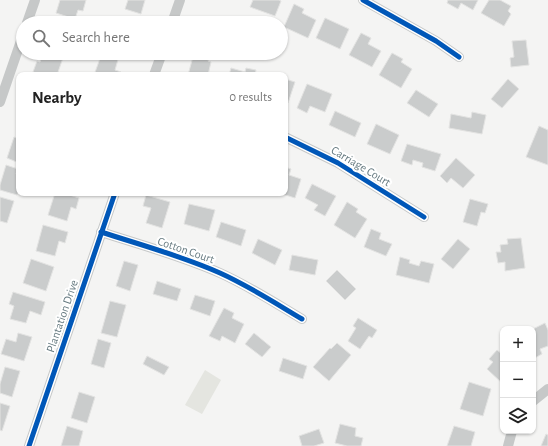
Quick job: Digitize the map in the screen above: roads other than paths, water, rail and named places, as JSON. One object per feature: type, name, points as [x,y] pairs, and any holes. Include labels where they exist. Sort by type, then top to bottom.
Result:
[{"type":"street","points":[[29,16],[35,0]]},
{"type":"street","points":[[174,16],[180,0]]},
{"type":"street","points":[[363,0],[459,57]]},
{"type":"street","points":[[0,102],[16,55]]},
{"type":"street","points":[[155,72],[159,60]]},
{"type":"street","name":"Carriage Court","points":[[288,138],[338,163],[424,217]]},
{"type":"street","name":"Plantation Drive","points":[[29,446],[113,196]]},
{"type":"street","name":"Cotton Court","points":[[101,232],[192,262],[219,273],[252,289],[302,319]]},
{"type":"street","points":[[536,399],[548,389]]},
{"type":"street","points":[[508,446],[511,434]]}]
